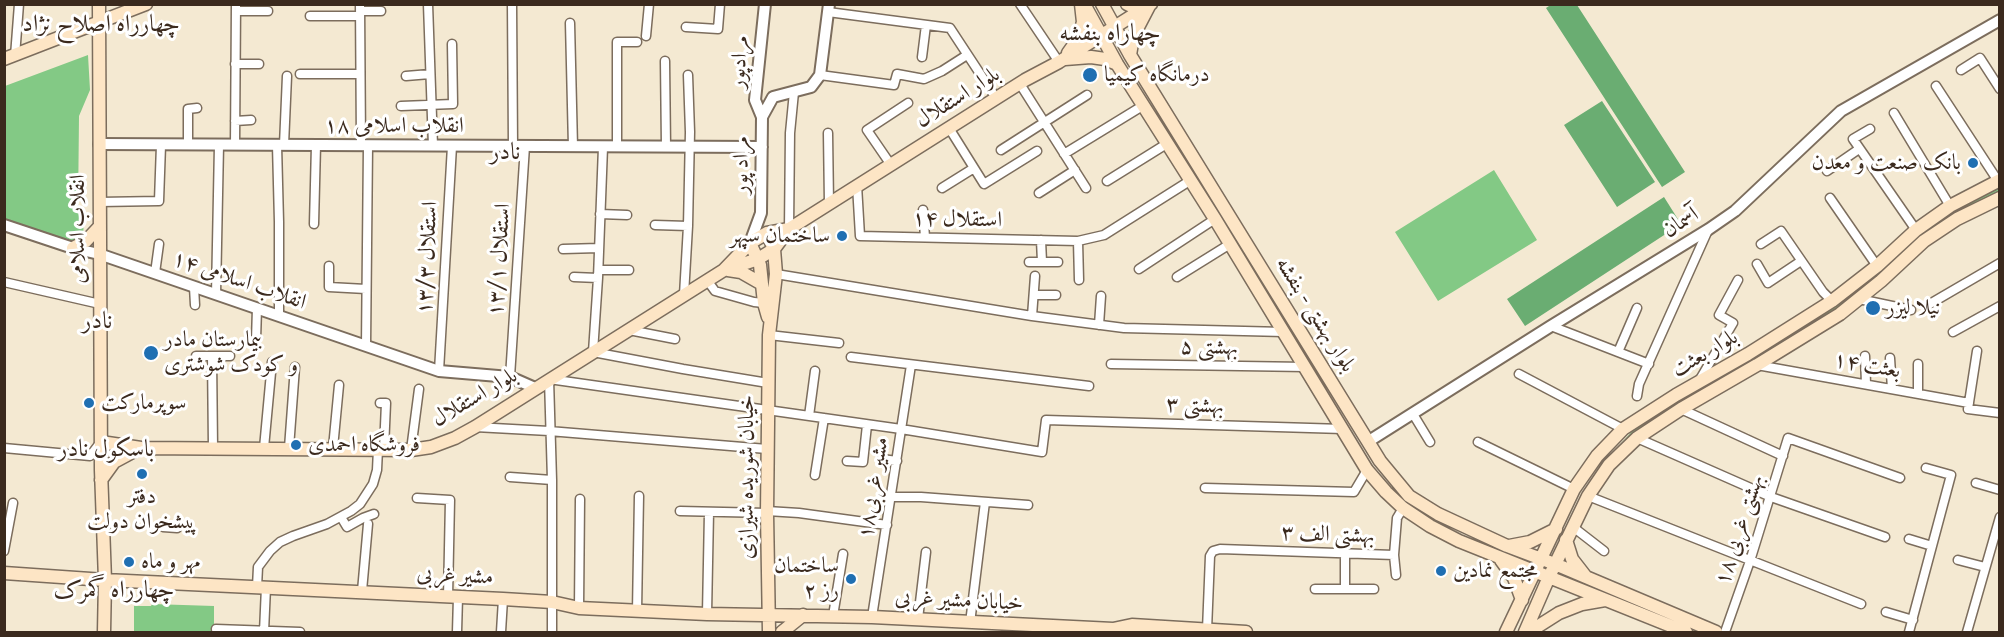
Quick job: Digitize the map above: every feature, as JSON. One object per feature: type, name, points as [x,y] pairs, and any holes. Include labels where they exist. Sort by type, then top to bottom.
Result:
[{"type":"main road","name":"انقلاب اسلامی","points":[[99,4],[99,254],[104,633]]},
{"type":"main road","points":[[10,58],[146,4]]},
{"type":"main road","points":[[1061,61],[1078,39],[1083,22],[1083,4]]},
{"type":"main road","name":"بلوار بهشتی - بنفشه","points":[[1083,4],[1117,64],[1191,180],[1367,470],[1386,492],[1403,508],[1430,526],[1500,559],[1606,600],[1632,604]]},
{"type":"main road","name":"بلوار بهشتی - بنفشه","points":[[1102,4],[1130,55],[1380,461],[1409,496],[1438,514],[1507,546],[1587,578],[1632,604]]},
{"type":"main road","points":[[1126,4],[1150,5]]},
{"type":"main road","points":[[1130,55],[1137,29],[1150,5]]},
{"type":"main road","name":"بلوار استقلال","points":[[101,442],[141,448],[411,450],[431,447],[455,438],[707,280],[724,270],[758,259],[774,249],[789,229],[996,98],[1061,61],[1150,5]]},
{"type":"main road","points":[[1061,61],[1091,57],[1117,64]]},
{"type":"main road","name":"بلوار بعثت","points":[[1504,631],[1522,600],[1574,489],[1596,458],[1623,429],[1832,301],[1877,266],[1916,230],[1950,206],[1999,180]]},
{"type":"main road","name":"بلوار بعثت","points":[[1527,633],[1549,577],[1588,496],[1608,468],[1637,438],[1681,409],[1840,314],[1924,242],[1958,219],[1998,202]]},
{"type":"main road","points":[[73,248],[86,241],[100,226]]},
{"type":"main road","name":"بلوار استقلال","points":[[724,270],[750,243],[768,233],[789,229]]},
{"type":"main road","name":"خیابان شوریده شیرازی","points":[[768,233],[774,249],[776,274],[769,322],[767,449],[769,633]]},
{"type":"main road","name":"خیابان شوریده شیرازی","points":[[750,243],[758,259],[769,322]]},
{"type":"main road","points":[[724,270],[741,272],[762,284]]},
{"type":"main road","points":[[1265,301],[1278,293]]},
{"type":"main road","points":[[1832,301],[1840,314]]},
{"type":"main road","points":[[101,480],[114,462],[141,448]]},
{"type":"main road","points":[[1596,458],[1608,468]]},
{"type":"main road","points":[[1507,546],[1530,542],[1556,530]]},
{"type":"main road","points":[[1566,540],[1572,559],[1587,578]]},
{"type":"main road","points":[[1500,559],[1514,578],[1522,600]]},
{"type":"main road","name":"مشیر غربی","points":[[4,573],[503,599],[552,602],[579,608],[707,614],[803,615]]},
{"type":"main road","points":[[1527,633],[1559,613],[1582,604],[1606,600]]},
{"type":"main road","points":[[1632,604],[1686,633]]},
{"type":"main road","points":[[1632,604],[1716,633]]},
{"type":"main road","points":[[782,633],[803,615]]},
{"type":"main road","name":"خیابان مشیر غربی","points":[[803,615],[918,619],[968,626],[1028,629],[1116,631],[1132,625],[1246,633]]},
{"type":"street","points":[[10,58],[19,4]]},
{"type":"street","points":[[428,4],[433,146]]},
{"type":"street","points":[[512,4],[513,146]]},
{"type":"street","points":[[646,36],[649,4]]},
{"type":"street","points":[[686,27],[718,29],[720,4]]},
{"type":"street","name":"مرادپور","points":[[762,117],[755,100],[765,4]]},
{"type":"street","points":[[1020,4],[1061,61]]},
{"type":"street","points":[[235,145],[236,8],[268,11]]},
{"type":"street","points":[[968,55],[924,79],[897,74],[894,85],[820,75],[829,8],[950,28],[968,55],[996,98]]},
{"type":"street","points":[[360,10],[359,75],[364,146],[366,346]]},
{"type":"street","points":[[310,16],[360,10],[381,11]]},
{"type":"street","name":"آسمان","points":[[1369,441],[1735,211],[1841,111],[2000,20]]},
{"type":"street","points":[[570,23],[573,147]]},
{"type":"street","points":[[922,57],[926,25]]},
{"type":"street","points":[[617,147],[617,42],[637,42]]},
{"type":"street","points":[[401,106],[453,104],[452,44]]},
{"type":"street","points":[[1961,70],[1980,58],[2000,89]]},
{"type":"street","points":[[664,61],[666,147]]},
{"type":"street","points":[[235,64],[260,64]]},
{"type":"street","points":[[300,74],[359,75]]},
{"type":"street","points":[[406,75],[430,74]]},
{"type":"street","points":[[684,296],[690,147],[688,75]]},
{"type":"street","name":"مرادپور","points":[[762,117],[772,97],[812,87],[820,75]]},
{"type":"street","points":[[279,316],[280,145],[287,76]]},
{"type":"street","points":[[1020,84],[1086,188]]},
{"type":"street","points":[[1936,86],[1999,180]]},
{"type":"street","points":[[789,229],[790,133],[794,92]]},
{"type":"street","points":[[1001,150],[1087,94]]},
{"type":"street","points":[[891,165],[867,130],[908,104]]},
{"type":"street","points":[[1064,154],[1144,105]]},
{"type":"street","points":[[188,144],[188,109],[198,108]]},
{"type":"street","points":[[1894,113],[1950,206]]},
{"type":"street","name":"مراد پور","points":[[750,243],[761,213],[762,117]]},
{"type":"street","points":[[235,121],[251,120]]},
{"type":"street","points":[[949,128],[984,184],[1037,151]]},
{"type":"street","points":[[1870,129],[1853,139],[1916,230]]},
{"type":"street","points":[[828,134],[829,204]]},
{"type":"street","points":[[1107,182],[1168,143]]},
{"type":"street","name":"۱۸ انقلاب اسلامی","points":[[99,144],[762,147]]},
{"type":"street","points":[[99,202],[159,201],[161,145]]},
{"type":"street","points":[[216,294],[219,145]]},
{"type":"street","points":[[314,224],[316,145]]},
{"type":"street","name":"۱۳/۳ استقلال","points":[[439,371],[452,146]]},
{"type":"street","name":"۱۳/۱ استقلال","points":[[510,377],[525,146]]},
{"type":"street","points":[[603,147],[593,352],[768,383]]},
{"type":"street","points":[[1827,171],[1859,149]]},
{"type":"street","points":[[942,189],[974,168]]},
{"type":"street","points":[[1039,193],[1075,170]]},
{"type":"street","name":"استقلال ۱۴","points":[[857,185],[860,236],[1078,241],[1104,235],[1191,180]]},
{"type":"street","points":[[1830,198],[1877,266]]},
{"type":"street","points":[[923,210],[925,237]]},
{"type":"street","name":"مراد پور","points":[[761,213],[768,233]]},
{"type":"street","points":[[600,214],[627,215]]},
{"type":"street","points":[[1139,269],[1215,219]]},
{"type":"street","name":"۱۴ انقلاب اسلامی","points":[[4,225],[73,248],[99,254],[439,371],[510,377],[535,388]]},
{"type":"street","points":[[655,225],[688,226]]},
{"type":"street","points":[[1637,396],[1639,384],[1708,229]]},
{"type":"street","points":[[1761,244],[1781,231],[1823,292],[1832,301]]},
{"type":"street","points":[[1041,240],[1041,262]]},
{"type":"street","points":[[1078,241],[1079,280]]},
{"type":"street","points":[[155,273],[159,244]]},
{"type":"street","points":[[1177,277],[1230,244]]},
{"type":"street","points":[[563,249],[599,248]]},
{"type":"street","points":[[1029,261],[1058,262]]},
{"type":"street","points":[[1756,264],[1768,283],[1801,261]]},
{"type":"street","points":[[1928,305],[2000,263]]},
{"type":"street","points":[[329,266],[329,287],[366,289]]},
{"type":"street","points":[[574,277],[629,270]]},
{"type":"street","points":[[776,274],[1032,316],[1124,328],[1284,332]]},
{"type":"street","points":[[1032,316],[1035,276]]},
{"type":"street","points":[[707,280],[715,291],[764,303]]},
{"type":"street","points":[[1699,381],[1733,323],[1719,315],[1738,280]]},
{"type":"street","points":[[4,282],[100,304]]},
{"type":"street","points":[[194,287],[195,305]]},
{"type":"street","points":[[1034,295],[1056,295]]},
{"type":"street","points":[[1099,325],[1101,296]]},
{"type":"street","points":[[1859,299],[1911,310]]},
{"type":"street","points":[[1953,332],[2000,306]]},
{"type":"street","points":[[256,340],[257,308]]},
{"type":"street","points":[[1618,352],[1637,308]]},
{"type":"street","points":[[1551,326],[1649,364]]},
{"type":"street","points":[[629,330],[675,339]]},
{"type":"street","points":[[769,335],[839,343]]},
{"type":"street","points":[[1969,402],[1977,351]]},
{"type":"street","points":[[196,356],[230,357]]},
{"type":"street","points":[[212,356],[213,447]]},
{"type":"street","points":[[1865,356],[1866,384]]},
{"type":"street","points":[[851,357],[1089,386]]},
{"type":"street","points":[[1890,358],[1892,389]]},
{"type":"street","points":[[264,448],[272,362]]},
{"type":"street","name":"بهشتی ۵","points":[[1111,364],[1306,367]]},
{"type":"street","points":[[1918,364],[1918,393]]},
{"type":"street","name":"مشیر غربی۱۸","points":[[872,617],[911,365]]},
{"type":"street","name":"بعثت ۱۴","points":[[1757,365],[1969,402],[1968,409],[2000,413]]},
{"type":"street","points":[[290,448],[295,367]]},
{"type":"street","points":[[809,416],[815,371]]},
{"type":"street","points":[[1519,374],[1623,429]]},
{"type":"street","points":[[552,633],[552,480],[549,379],[901,429]]},
{"type":"street","points":[[333,448],[339,385]]},
{"type":"street","points":[[411,450],[419,389]]},
{"type":"street","points":[[264,632],[258,567],[270,551],[280,543],[341,517],[368,495],[373,484],[381,449],[386,403],[380,403]]},
{"type":"street","points":[[1681,409],[1783,456]]},
{"type":"street","points":[[1413,414],[1430,442]]},
{"type":"street","points":[[815,475],[824,418]]},
{"type":"street","name":"بهشتی ۳","points":[[901,429],[1042,452],[1046,420],[1343,429]]},
{"type":"street","points":[[847,460],[863,462],[867,425]]},
{"type":"street","points":[[475,427],[767,449]]},
{"type":"street","points":[[1637,438],[1771,497],[1885,537]]},
{"type":"street","name":"بهشتی غربی ۱۸","points":[[1725,633],[1771,497],[1788,438],[1899,478]]},
{"type":"street","points":[[4,448],[90,456],[101,442]]},
{"type":"street","points":[[1478,442],[1574,489]]},
{"type":"street","points":[[882,459],[897,461]]},
{"type":"street","points":[[1909,633],[1951,475],[1926,468]]},
{"type":"street","points":[[1205,488],[1354,492],[1367,470]]},
{"type":"street","points":[[510,477],[552,480]]},
{"type":"street","points":[[1976,483],[2000,490]]},
{"type":"street","points":[[637,611],[639,496]]},
{"type":"street","points":[[1588,496],[1861,604]]},
{"type":"street","points":[[891,497],[921,497],[1028,506]]},
{"type":"street","points":[[417,498],[450,500],[453,597],[457,633]]},
{"type":"street","points":[[579,608],[580,499]]},
{"type":"street","points":[[968,626],[985,502]]},
{"type":"street","points":[[4,551],[13,503]]},
{"type":"street","name":"بهشتی الف ۳","points":[[1207,630],[1210,556],[1213,552],[1220,549],[1394,555],[1396,518],[1403,508]]},
{"type":"street","points":[[680,511],[799,513],[887,525]]},
{"type":"street","points":[[707,614],[709,512]]},
{"type":"street","points":[[341,517],[347,528],[374,514]]},
{"type":"street","points":[[1967,633],[2000,517]]},
{"type":"street","points":[[362,591],[368,524]]},
{"type":"street","points":[[163,527],[177,528]]},
{"type":"street","points":[[1573,527],[1604,551]]},
{"type":"street","points":[[1908,539],[1932,546]]},
{"type":"street","points":[[918,619],[926,552]]},
{"type":"street","points":[[833,616],[843,554]]},
{"type":"street","points":[[1344,589],[1345,554]]},
{"type":"street","points":[[1394,555],[1396,575]]},
{"type":"street","points":[[1958,560],[1986,567]]},
{"type":"street","points":[[1315,589],[1374,589]]},
{"type":"street","points":[[501,633],[503,599]]},
{"type":"street","points":[[1886,612],[1913,620]]},
{"type":"street","points":[[216,628],[300,632]]},
{"type":"green space","points":[[1552,4],[1577,5],[1685,172],[1662,187],[1546,8]]},
{"type":"green space","points":[[88,55],[90,90],[79,116],[78,211],[84,220],[83,236],[72,244],[5,219],[5,86]]},
{"type":"green space","points":[[1602,101],[1655,182],[1617,207],[1564,125]]},
{"type":"green space","points":[[1494,170],[1537,240],[1438,301],[1395,232]]},
{"type":"green space","points":[[1999,187],[1999,192],[1941,222],[1830,314],[1654,419],[1605,461],[1637,426],[1654,414],[1802,330],[1862,286],[1945,215]]},
{"type":"green space","points":[[1664,197],[1681,224],[1525,326],[1507,299]]},
{"type":"green space","points":[[152,604],[214,606],[214,632],[134,632],[134,606],[151,606]]},
{"type":"place","name":"درمانگاه کیمیا","points":[[1090,75]]},
{"type":"place","name":"بانک صنعت و معدن","points":[[1973,163]]},
{"type":"place","name":"ساختمان سپهر","points":[[842,236]]},
{"type":"place","name":"نیلا لیزر","points":[[1873,308]]},
{"type":"place","name":"بیمارستان مادر و کودک شوشتری","points":[[151,353]]},
{"type":"place","name":"سوپرمارکت","points":[[89,403]]},
{"type":"place","name":"فروشگاه احمدی","points":[[296,445]]},
{"type":"place","name":"دفتر پیشخوان دولت","points":[[142,474]]},
{"type":"place","name":"مهر و ماه","points":[[129,562]]},
{"type":"place","name":"مجتمع نمادین","points":[[1441,571]]},
{"type":"place","name":"ساختمان رز ۲","points":[[851,579]]},
{"type":"district","name":"چهارراه اصلاح نژاد","points":[[101,25]]},
{"type":"district","name":"چهاراه بنفشه","points":[[1110,34]]},
{"type":"district","name":"نادر","points":[[505,153]]},
{"type":"district","name":"نادر","points":[[97,322]]},
{"type":"district","name":"باسکول نادر","points":[[106,450]]},
{"type":"district","name":"چهارراه گمرک","points":[[114,591]]}]
